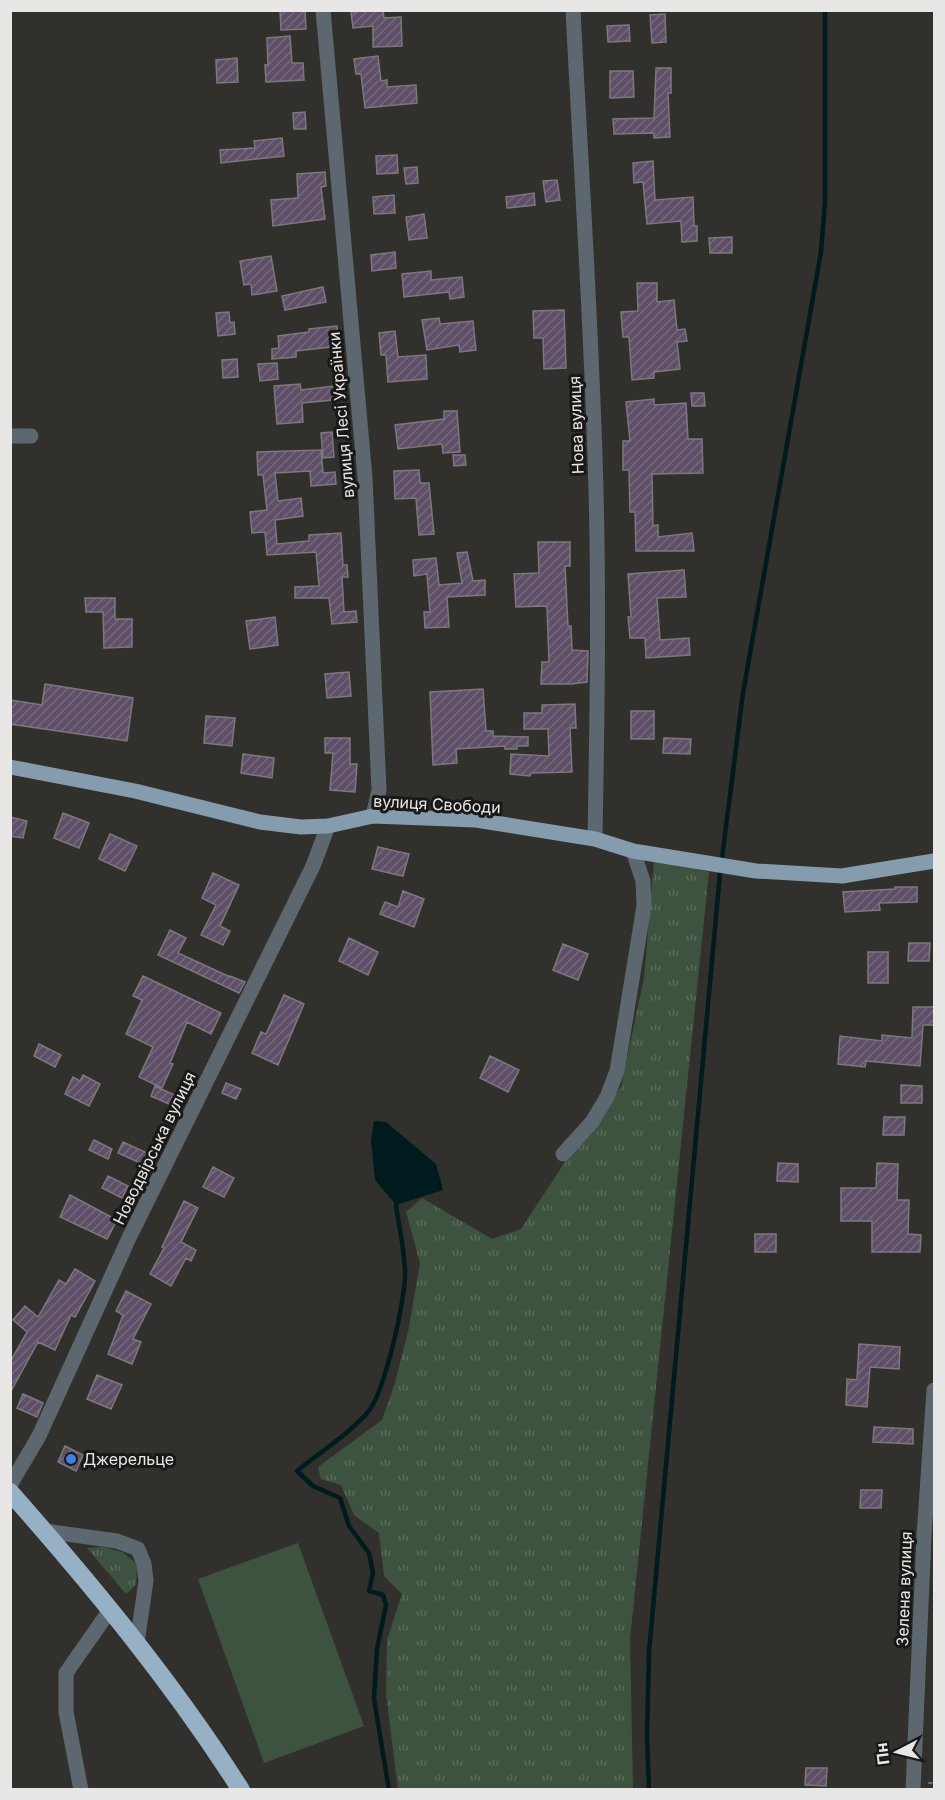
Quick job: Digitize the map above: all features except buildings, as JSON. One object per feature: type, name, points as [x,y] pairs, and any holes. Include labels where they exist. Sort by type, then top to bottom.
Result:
[{"type":"highway","points":[[10,1492],[137,1643],[193,1719],[241,1790]]},
{"type":"main road","name":"вулиця Свободи","points":[[10,767],[135,791],[260,822],[301,827],[328,826],[373,816],[476,820],[595,839],[633,851],[756,871],[842,876],[934,861]]},
{"type":"street","name":"вулиця Лесі Українки","points":[[323,10],[365,478],[379,790],[373,816]]},
{"type":"street","name":"Нова вулиця","points":[[573,10],[589,304],[596,491],[595,839]]},
{"type":"street","points":[[10,436],[32,436]]},
{"type":"street","name":"Новодвірська вулиця","points":[[10,1485],[39,1436],[129,1238],[313,866],[328,826]]},
{"type":"street","points":[[563,1154],[592,1122],[607,1097],[617,1071],[644,906],[643,881],[633,851]]},
{"type":"street","name":"Зелена вулиця","points":[[913,1790],[924,1536],[934,1390]]},
{"type":"street","points":[[45,1532],[117,1541],[138,1549],[144,1564],[146,1581],[137,1643]]},
{"type":"street","points":[[80,1789],[66,1712],[66,1673],[110,1610]]},
{"type":"green space","points":[[654,860],[709,872],[630,1639],[633,1789],[398,1789],[386,1694],[387,1640],[402,1594],[384,1576],[379,1533],[354,1515],[341,1485],[321,1479],[318,1467],[382,1420],[394,1386],[408,1332],[420,1263],[406,1212],[422,1198],[492,1239],[521,1229],[565,1162],[621,1087],[644,978]]},
{"type":"green space","points":[[298,1543],[364,1726],[264,1763],[198,1579]]},
{"type":"green space","points":[[103,1547],[122,1552],[137,1564],[136,1585],[126,1594],[87,1548]]},
{"type":"water","points":[[374,1121],[386,1122],[436,1164],[443,1190],[396,1205],[375,1180],[371,1141]]},
{"type":"waterway","points":[[722,858],[743,693],[821,252],[825,200],[825,10]]},
{"type":"waterway","points":[[649,1790],[647,1736],[649,1652],[720,873]]},
{"type":"waterway","points":[[389,1790],[374,1699],[377,1649],[386,1605],[383,1595],[369,1591],[373,1573],[369,1553],[349,1526],[340,1498],[313,1486],[297,1471],[368,1412],[381,1386],[393,1344],[405,1282],[404,1253],[396,1205]]},
{"type":"place","name":"Джерельце","points":[[71,1459]]}]
